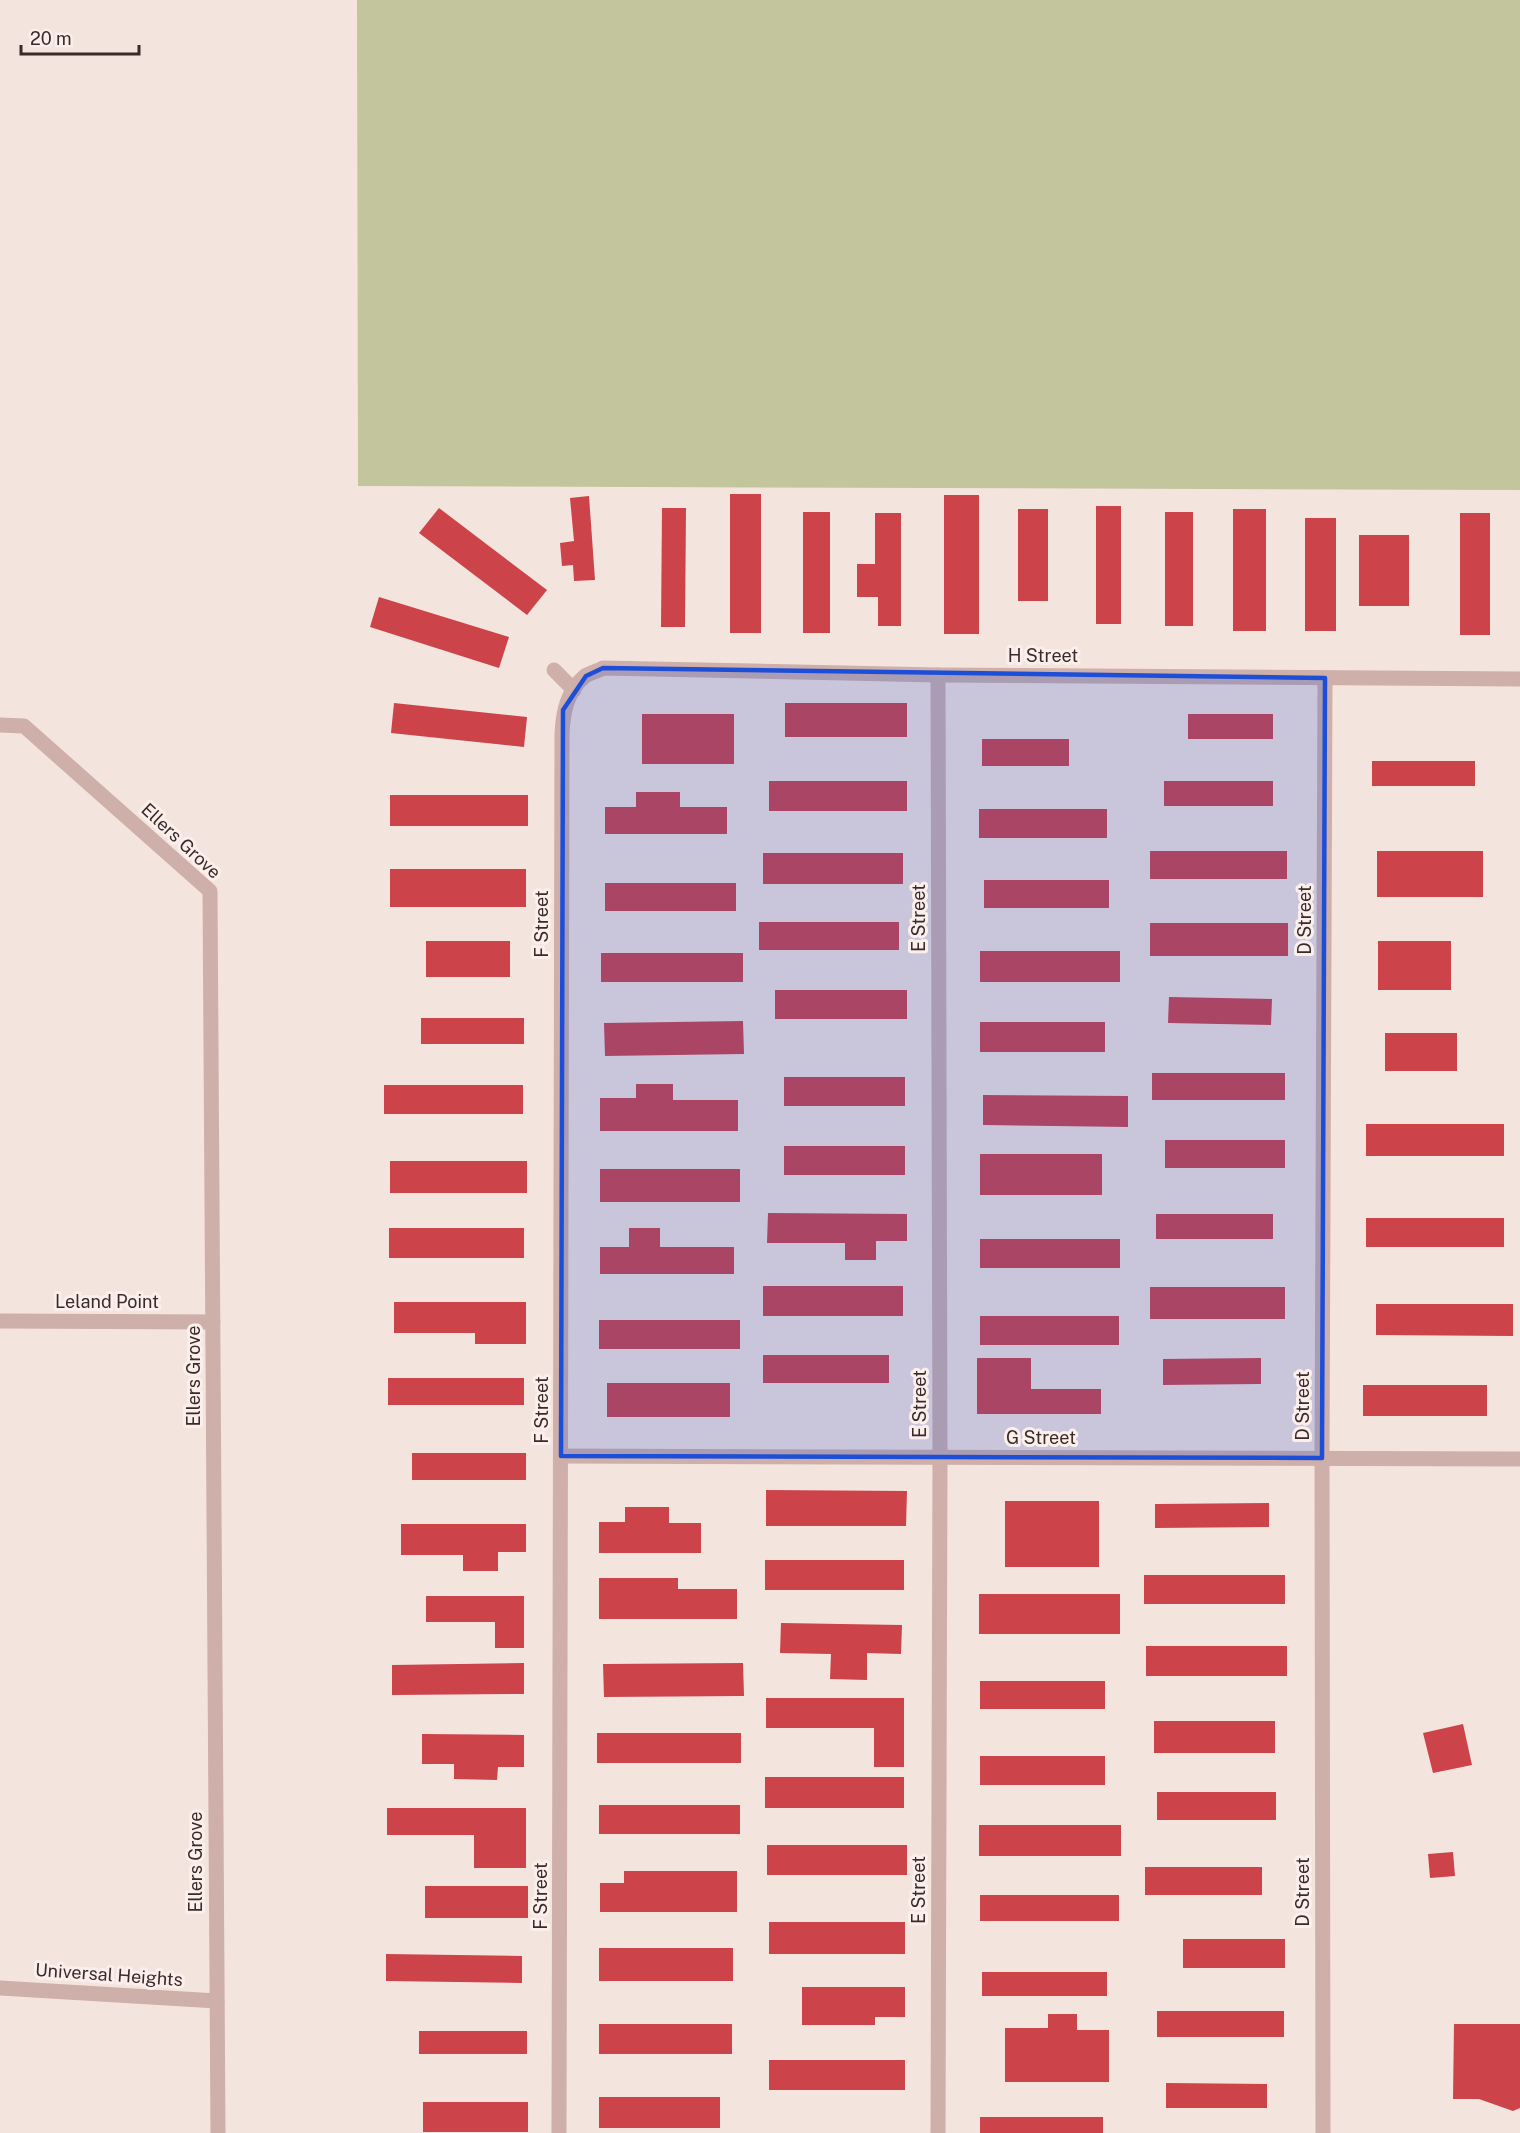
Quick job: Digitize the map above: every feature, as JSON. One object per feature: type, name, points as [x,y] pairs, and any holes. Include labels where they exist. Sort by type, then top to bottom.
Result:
[{"type":"street","name":"H Street","points":[[574,690],[586,676],[603,668],[938,675],[1520,679]]},
{"type":"street","points":[[554,670],[574,690]]},
{"type":"street","name":"E Street","points":[[938,675],[940,1457],[938,2133]]},
{"type":"street","name":"D Street","points":[[1323,2133],[1322,1458],[1325,678]]},
{"type":"street","name":"F Street","points":[[559,2133],[562,734],[563,710],[574,690]]},
{"type":"street","name":"Ellers Grove","points":[[0,725],[24,726],[210,891],[218,2133]]},
{"type":"street","name":"Leland Point","points":[[0,1321],[213,1322]]},
{"type":"street","name":"G Street","points":[[561,1456],[1520,1460]]},
{"type":"street","name":"Universal Heights","points":[[0,1988],[217,2001]]},
{"type":"highlighted area","points":[[603,668],[1325,678],[1322,1458],[561,1456],[562,734],[563,710],[586,676]]},
{"type":"green space","points":[[357,0],[1520,0],[1520,490],[358,486]]},
{"type":"building","points":[[730,494],[761,494],[761,633],[730,633]]},
{"type":"building","points":[[944,495],[979,495],[979,634],[944,634]]},
{"type":"building","points":[[589,496],[595,580],[574,581],[573,565],[562,566],[560,543],[574,541],[570,498]]},
{"type":"building","points":[[1096,506],[1121,506],[1121,624],[1096,624]]},
{"type":"building","points":[[439,508],[547,590],[527,615],[419,533]]},
{"type":"building","points":[[662,508],[686,508],[685,627],[661,627]]},
{"type":"building","points":[[1018,509],[1048,509],[1048,601],[1018,601]]},
{"type":"building","points":[[1233,509],[1266,509],[1266,631],[1233,631]]},
{"type":"building","points":[[803,512],[830,512],[830,633],[803,633]]},
{"type":"building","points":[[1165,512],[1193,512],[1193,626],[1165,626]]},
{"type":"building","points":[[875,513],[901,513],[901,626],[878,626],[878,597],[857,597],[857,564],[875,564]]},
{"type":"building","points":[[1460,513],[1490,513],[1490,635],[1460,635]]},
{"type":"building","points":[[1305,518],[1336,518],[1336,631],[1305,631]]},
{"type":"building","points":[[1359,535],[1409,535],[1409,606],[1359,606]]},
{"type":"building","points":[[379,597],[509,637],[499,668],[370,627]]},
{"type":"building","points":[[394,703],[527,717],[524,747],[391,733]]},
{"type":"building","points":[[785,703],[907,703],[907,737],[785,737]]},
{"type":"building","points":[[642,714],[734,714],[734,764],[642,764]]},
{"type":"building","points":[[1188,714],[1273,714],[1273,739],[1188,739]]},
{"type":"building","points":[[982,739],[1069,739],[1069,766],[982,766]]},
{"type":"building","points":[[1372,761],[1475,761],[1475,786],[1372,786]]},
{"type":"building","points":[[769,781],[907,781],[907,811],[769,811]]},
{"type":"building","points":[[1164,781],[1273,781],[1273,806],[1164,806]]},
{"type":"building","points":[[636,792],[680,792],[680,807],[727,807],[727,834],[605,834],[605,807],[636,807]]},
{"type":"building","points":[[390,795],[528,795],[528,826],[390,826]]},
{"type":"building","points":[[979,809],[1107,809],[1107,838],[979,838]]},
{"type":"building","points":[[1150,851],[1287,851],[1287,879],[1150,879]]},
{"type":"building","points":[[1377,851],[1483,851],[1483,897],[1377,897]]},
{"type":"building","points":[[763,853],[903,853],[903,884],[763,884]]},
{"type":"building","points":[[390,869],[526,869],[526,907],[390,907]]},
{"type":"building","points":[[984,880],[1109,880],[1109,908],[984,908]]},
{"type":"building","points":[[605,883],[736,883],[736,911],[605,911]]},
{"type":"building","points":[[759,922],[899,922],[899,950],[759,950]]},
{"type":"building","points":[[1150,923],[1288,923],[1288,956],[1150,956]]},
{"type":"building","points":[[426,941],[510,941],[510,977],[426,977]]},
{"type":"building","points":[[1378,941],[1451,941],[1451,990],[1378,990]]},
{"type":"building","points":[[980,951],[1120,951],[1120,982],[980,982]]},
{"type":"building","points":[[601,953],[743,953],[743,982],[601,982]]},
{"type":"building","points":[[775,990],[907,990],[907,1019],[775,1019]]},
{"type":"building","points":[[1169,997],[1272,999],[1271,1025],[1168,1023]]},
{"type":"building","points":[[421,1018],[524,1018],[524,1044],[421,1044]]},
{"type":"building","points":[[743,1021],[744,1054],[605,1056],[604,1023]]},
{"type":"building","points":[[980,1022],[1105,1022],[1105,1052],[980,1052]]},
{"type":"building","points":[[1385,1033],[1457,1033],[1457,1071],[1385,1071]]},
{"type":"building","points":[[1152,1073],[1285,1073],[1285,1100],[1152,1100]]},
{"type":"building","points":[[784,1077],[905,1077],[905,1106],[784,1106]]},
{"type":"building","points":[[636,1084],[673,1084],[673,1100],[738,1100],[738,1131],[600,1131],[600,1098],[636,1098]]},
{"type":"building","points":[[384,1085],[523,1085],[523,1114],[384,1114]]},
{"type":"building","points":[[983,1095],[1128,1096],[1128,1127],[983,1125]]},
{"type":"building","points":[[1366,1124],[1504,1124],[1504,1156],[1366,1156]]},
{"type":"building","points":[[1165,1140],[1285,1140],[1285,1168],[1165,1168]]},
{"type":"building","points":[[784,1146],[905,1146],[905,1175],[784,1175]]},
{"type":"building","points":[[980,1154],[1102,1154],[1102,1195],[980,1195]]},
{"type":"building","points":[[390,1161],[527,1161],[527,1193],[390,1193]]},
{"type":"building","points":[[600,1169],[740,1169],[740,1202],[600,1202]]},
{"type":"building","points":[[768,1213],[907,1214],[907,1241],[876,1241],[876,1260],[845,1260],[845,1243],[767,1243]]},
{"type":"building","points":[[1156,1214],[1273,1214],[1273,1239],[1156,1239]]},
{"type":"building","points":[[1366,1218],[1504,1218],[1504,1247],[1366,1247]]},
{"type":"building","points":[[389,1228],[524,1228],[524,1258],[389,1258]]},
{"type":"building","points":[[629,1228],[660,1228],[660,1247],[734,1247],[734,1274],[600,1274],[600,1247],[629,1247]]},
{"type":"building","points":[[980,1239],[1120,1239],[1120,1268],[980,1268]]},
{"type":"building","points":[[763,1286],[903,1286],[903,1316],[763,1316]]},
{"type":"building","points":[[1150,1287],[1285,1287],[1285,1319],[1150,1319]]},
{"type":"building","points":[[394,1302],[526,1302],[526,1344],[475,1344],[475,1333],[394,1333]]},
{"type":"building","points":[[1376,1304],[1513,1304],[1513,1336],[1376,1335]]},
{"type":"building","points":[[980,1316],[1119,1316],[1119,1345],[980,1345]]},
{"type":"building","points":[[599,1320],[740,1320],[740,1349],[599,1349]]},
{"type":"building","points":[[763,1355],[889,1355],[889,1383],[763,1383]]},
{"type":"building","points":[[977,1358],[1031,1358],[1031,1389],[1101,1389],[1101,1414],[977,1414]]},
{"type":"building","points":[[1261,1358],[1261,1384],[1163,1385],[1163,1359]]},
{"type":"building","points":[[388,1378],[524,1378],[524,1405],[388,1405]]},
{"type":"building","points":[[607,1383],[730,1383],[730,1417],[607,1417]]},
{"type":"building","points":[[1363,1385],[1487,1385],[1487,1416],[1363,1416]]},
{"type":"building","points":[[412,1453],[526,1453],[526,1480],[412,1480]]},
{"type":"building","points":[[766,1490],[907,1491],[906,1526],[766,1526]]},
{"type":"building","points":[[1005,1501],[1099,1501],[1099,1567],[1005,1567]]},
{"type":"building","points":[[1269,1503],[1269,1527],[1155,1528],[1155,1504]]},
{"type":"building","points":[[625,1507],[669,1507],[669,1523],[701,1523],[701,1553],[599,1553],[599,1522],[625,1522]]},
{"type":"building","points":[[401,1524],[526,1524],[526,1552],[498,1552],[498,1571],[463,1571],[463,1555],[401,1555]]},
{"type":"building","points":[[765,1560],[904,1560],[904,1590],[765,1590]]},
{"type":"building","points":[[1144,1575],[1285,1575],[1285,1604],[1144,1604]]},
{"type":"building","points":[[599,1578],[678,1578],[678,1589],[737,1589],[737,1619],[599,1619]]},
{"type":"building","points":[[979,1594],[1120,1594],[1120,1634],[979,1634]]},
{"type":"building","points":[[426,1596],[524,1596],[524,1648],[495,1648],[495,1622],[426,1622]]},
{"type":"building","points":[[781,1623],[902,1625],[901,1654],[867,1653],[867,1680],[830,1679],[831,1654],[780,1653]]},
{"type":"building","points":[[1146,1646],[1287,1646],[1287,1676],[1146,1676]]},
{"type":"building","points":[[524,1663],[524,1694],[392,1695],[392,1665]]},
{"type":"building","points":[[743,1663],[744,1696],[604,1697],[603,1664]]},
{"type":"building","points":[[980,1681],[1105,1681],[1105,1709],[980,1709]]},
{"type":"building","points":[[766,1698],[904,1698],[904,1767],[874,1767],[874,1728],[766,1728]]},
{"type":"building","points":[[1154,1721],[1275,1721],[1275,1753],[1154,1753]]},
{"type":"building","points":[[1463,1724],[1472,1765],[1433,1773],[1423,1733]]},
{"type":"building","points":[[597,1733],[741,1733],[741,1763],[597,1763]]},
{"type":"building","points":[[422,1734],[524,1735],[524,1767],[498,1767],[497,1780],[454,1779],[454,1764],[422,1764]]},
{"type":"building","points":[[980,1756],[1105,1756],[1105,1785],[980,1785]]},
{"type":"building","points":[[765,1777],[904,1777],[904,1808],[765,1808]]},
{"type":"building","points":[[1157,1792],[1276,1792],[1276,1820],[1157,1820]]},
{"type":"building","points":[[599,1805],[740,1805],[740,1834],[599,1834]]},
{"type":"building","points":[[387,1808],[526,1808],[526,1868],[474,1868],[474,1835],[387,1835]]},
{"type":"building","points":[[979,1825],[1121,1825],[1121,1856],[979,1856]]},
{"type":"building","points":[[767,1845],[907,1845],[907,1875],[767,1875]]},
{"type":"building","points":[[1453,1852],[1455,1876],[1430,1878],[1428,1854]]},
{"type":"building","points":[[1145,1867],[1262,1867],[1262,1895],[1145,1895]]},
{"type":"building","points":[[624,1871],[737,1871],[737,1912],[600,1912],[600,1883],[624,1883]]},
{"type":"building","points":[[425,1886],[528,1886],[528,1918],[425,1918]]},
{"type":"building","points":[[980,1895],[1119,1895],[1119,1921],[980,1921]]},
{"type":"building","points":[[769,1922],[905,1922],[905,1954],[769,1954]]},
{"type":"building","points":[[1183,1939],[1285,1939],[1285,1968],[1183,1968]]},
{"type":"building","points":[[599,1948],[733,1948],[733,1981],[599,1981]]},
{"type":"building","points":[[386,1954],[522,1956],[522,1983],[386,1981]]},
{"type":"building","points":[[982,1972],[1107,1972],[1107,1996],[982,1996]]},
{"type":"building","points":[[802,1987],[905,1987],[905,2017],[875,2017],[875,2025],[802,2025]]},
{"type":"building","points":[[1157,2011],[1284,2011],[1284,2037],[1157,2037]]},
{"type":"building","points":[[1048,2014],[1077,2014],[1077,2030],[1109,2030],[1109,2082],[1005,2082],[1005,2028],[1048,2028]]},
{"type":"building","points":[[599,2024],[732,2024],[732,2054],[599,2054]]},
{"type":"building","points":[[1454,2024],[1520,2024],[1520,2108],[1513,2111],[1479,2099],[1453,2099]]},
{"type":"building","points":[[419,2031],[527,2031],[527,2054],[419,2054]]},
{"type":"building","points":[[769,2060],[905,2060],[905,2090],[769,2090]]},
{"type":"building","points":[[1166,2083],[1267,2084],[1267,2108],[1166,2108]]},
{"type":"building","points":[[599,2097],[720,2097],[720,2128],[599,2128]]},
{"type":"building","points":[[423,2102],[528,2102],[528,2132],[423,2132]]},
{"type":"building","points":[[980,2117],[1103,2117],[1103,2133],[980,2133]]}]
